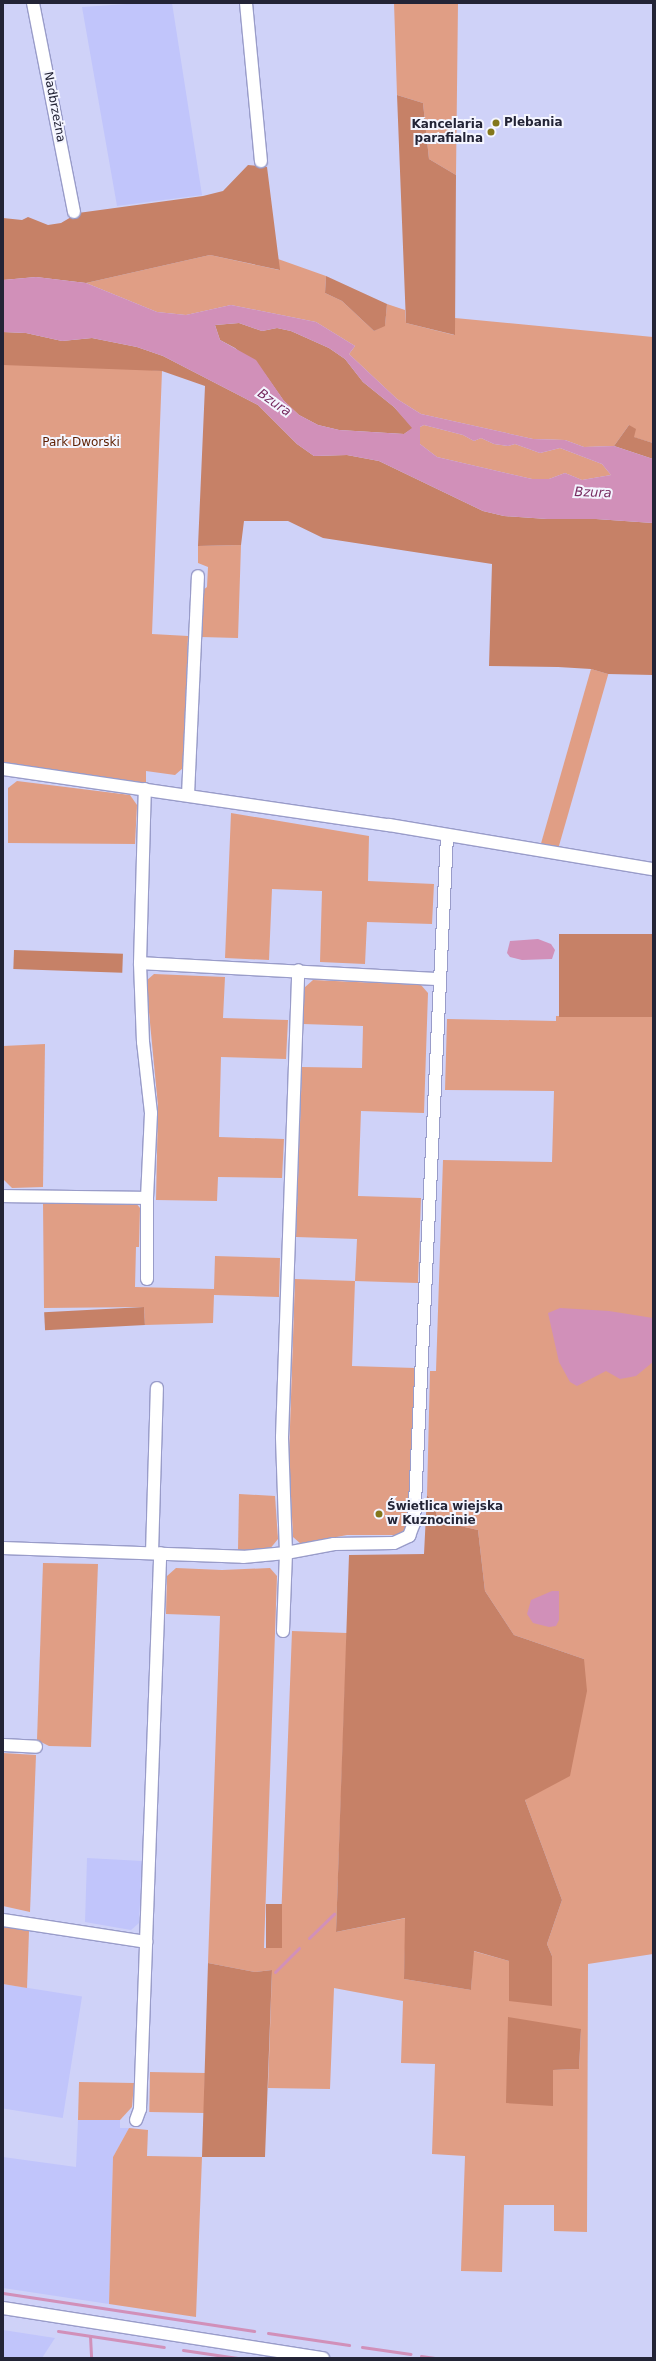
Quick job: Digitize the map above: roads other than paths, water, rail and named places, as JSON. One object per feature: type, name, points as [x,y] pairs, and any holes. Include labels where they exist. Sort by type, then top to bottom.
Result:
[{"type":"street","name":"Nadbrzeżna","points":[[33,3],[74,212]]},
{"type":"street","points":[[246,3],[261,161]]},
{"type":"street","points":[[188,795],[198,576]]},
{"type":"street","points":[[3,769],[188,795],[653,869]]},
{"type":"street","points":[[145,789],[140,962],[143,1042],[151,1113],[150,1180],[147,1198],[147,1279]]},
{"type":"street","points":[[3,1548],[243,1557],[286,1553],[334,1544],[394,1543],[409,1536],[414,1522],[447,836]]},
{"type":"street","points":[[140,962],[440,979]]},
{"type":"street","points":[[283,1631],[286,1553],[282,1437],[298,970]]},
{"type":"street","points":[[3,1196],[147,1198]]},
{"type":"street","points":[[136,2120],[140,2109],[146,1942],[156,1553],[157,1388]]},
{"type":"street","points":[[3,1745],[36,1747]]},
{"type":"street","points":[[3,1920],[146,1942]]},
{"type":"street","points":[[3,2308],[272,2354],[323,2358]]},
{"type":"water","name":"Bzura","points":[[36,277],[86,283],[157,312],[186,315],[231,305],[316,322],[355,346],[349,354],[397,399],[421,414],[533,439],[565,440],[584,447],[614,446],[653,459],[653,523],[596,519],[547,519],[504,516],[483,511],[379,461],[347,455],[314,456],[297,444],[258,405],[163,356],[137,347],[92,338],[62,341],[26,333],[3,332],[3,280]],"holes":[[[239,323],[262,331],[277,328],[291,331],[329,348],[345,359],[363,382],[394,407],[412,428],[404,434],[339,430],[318,425],[299,415],[284,401],[256,360],[220,340],[215,325]],[[424,425],[463,435],[474,441],[481,438],[494,444],[508,446],[515,444],[540,453],[560,448],[602,464],[611,475],[582,480],[565,473],[549,479],[532,479],[437,457],[420,444],[420,427]]]},
{"type":"water","points":[[538,939],[551,944],[555,950],[552,959],[522,960],[510,957],[507,953],[510,941]]},
{"type":"water","points":[[560,1308],[609,1311],[653,1318],[653,1362],[636,1376],[620,1379],[606,1371],[577,1386],[570,1382],[559,1362],[548,1313]]},
{"type":"water","points":[[552,1591],[559,1591],[559,1620],[556,1626],[549,1627],[533,1623],[527,1614],[531,1600]]},
{"type":"waterway","points":[[309,1938],[334,1914]]},
{"type":"waterway","points":[[275,1972],[299,1948]]},
{"type":"waterway","points":[[3,2293],[254,2331]]},
{"type":"waterway","points":[[58,2331],[164,2347]]},
{"type":"waterway","points":[[268,2333],[349,2345]]},
{"type":"waterway","points":[[90,2336],[91,2358]]},
{"type":"waterway","points":[[362,2347],[411,2354]]},
{"type":"waterway","points":[[183,2350],[237,2358]]},
{"type":"waterway","points":[[421,2356],[435,2358]]},
{"type":"place","name":"Plebania","points":[[496,123]]},
{"type":"place","name":"Kancelaria parafialna","points":[[491,132]]},
{"type":"place","name":"Świetlica wiejska w Kuznocinie","points":[[379,1514]]},
{"type":"park label","name":"Park Dworski","points":[[81,443]]}]
